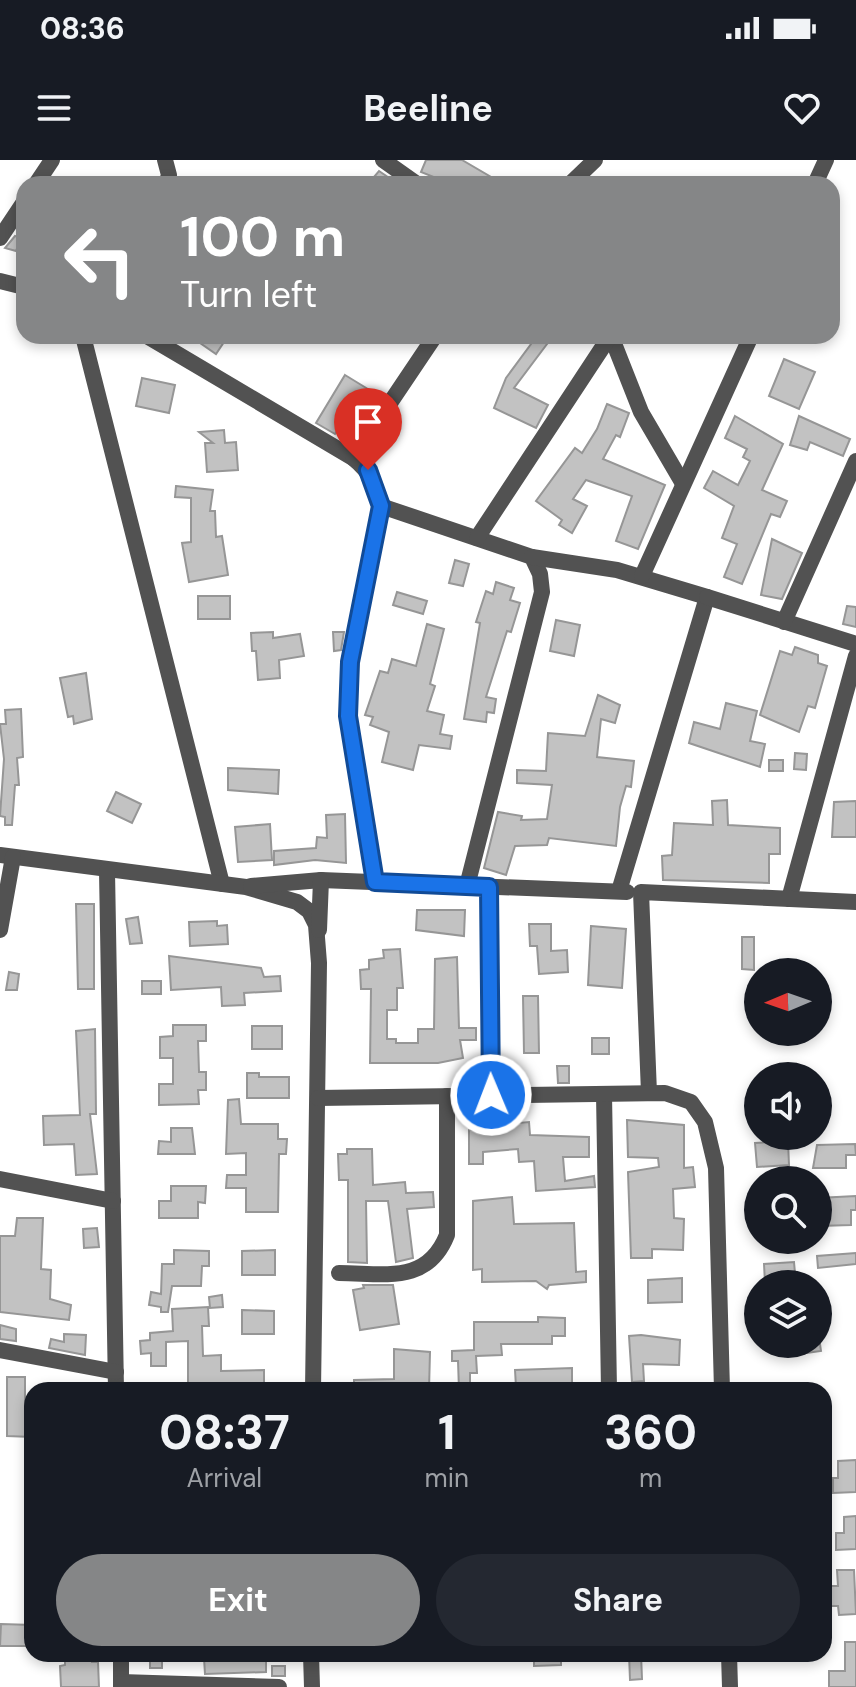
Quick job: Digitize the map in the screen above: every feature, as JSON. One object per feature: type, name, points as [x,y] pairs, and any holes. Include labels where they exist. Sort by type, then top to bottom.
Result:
[{"type":"street","points":[[167,173],[180,160]]},
{"type":"street","points":[[383,160],[406,176]]},
{"type":"street","points":[[578,176],[595,160]]},
{"type":"street","points":[[0,238],[16,214]]},
{"type":"street","points":[[85,344],[222,884]]},
{"type":"street","points":[[161,344],[353,458],[368,470],[381,506],[350,662],[348,716],[375,882]]},
{"type":"street","points":[[353,458],[430,344]]},
{"type":"street","points":[[477,538],[606,344]]},
{"type":"street","points":[[614,344],[641,412],[682,482]]},
{"type":"street","points":[[642,576],[747,344]]},
{"type":"street","points":[[784,622],[856,461]]},
{"type":"street","points":[[381,506],[532,557],[642,576],[856,644]]},
{"type":"street","points":[[467,886],[542,592],[540,574],[532,557]]},
{"type":"street","points":[[619,891],[707,597]]},
{"type":"street","points":[[789,899],[856,656]]},
{"type":"street","points":[[0,930],[7,856],[246,887],[297,902],[309,911],[316,925],[318,944]]},
{"type":"street","points":[[107,871],[116,1382]]},
{"type":"street","points":[[246,887],[321,880],[856,902]]},
{"type":"street","points":[[313,1382],[321,880]]},
{"type":"street","points":[[489,887],[491,1095]]},
{"type":"street","points":[[641,892],[649,1093]]},
{"type":"street","points":[[318,1098],[665,1093],[691,1102],[705,1122],[716,1168],[722,1382]]},
{"type":"street","points":[[604,1094],[609,1382]]},
{"type":"street","points":[[339,1273],[411,1273],[441,1251],[447,1235],[447,1096]]},
{"type":"street","points":[[0,1179],[113,1201]]},
{"type":"street","points":[[0,1350],[116,1372]]},
{"type":"street","points":[[121,1662],[121,1684],[279,1687]]},
{"type":"street","points":[[311,1662],[312,1687]]},
{"type":"street","points":[[729,1662],[730,1687]]},
{"type":"building","points":[[426,160],[462,160],[489,176],[431,176],[421,172]]},
{"type":"building","points":[[15,236],[16,236],[16,251],[5,248]]},
{"type":"building","points":[[202,344],[223,344],[216,354]]},
{"type":"building","points":[[531,344],[547,344],[514,388],[548,405],[536,428],[494,408],[506,378]]},
{"type":"building","points":[[784,359],[815,372],[799,409],[769,396]]},
{"type":"building","points":[[345,375],[376,394],[361,418],[349,411],[335,434],[316,423]]},
{"type":"building","points":[[142,378],[175,385],[169,413],[136,406]]},
{"type":"building","points":[[607,404],[629,413],[620,437],[616,435],[603,459],[665,485],[638,549],[616,541],[632,496],[586,480],[573,499],[587,506],[572,533],[559,525],[562,520],[536,501],[575,448],[582,453],[597,429]]},
{"type":"building","points":[[735,416],[783,444],[762,490],[787,501],[780,517],[771,514],[742,584],[724,577],[737,544],[722,538],[734,506],[704,488],[713,471],[738,485],[750,461],[743,457],[747,449],[725,438]]},
{"type":"building","points":[[799,416],[850,439],[843,456],[810,442],[807,450],[790,445]]},
{"type":"building","points":[[224,430],[225,443],[236,442],[238,470],[207,472],[205,443],[213,443],[199,432]]},
{"type":"building","points":[[176,486],[213,490],[210,511],[215,511],[216,537],[222,536],[228,575],[189,582],[182,543],[191,542],[191,498],[175,497]]},
{"type":"building","points":[[772,539],[802,553],[782,599],[761,595]]},
{"type":"building","points":[[455,560],[469,564],[463,586],[449,583]]},
{"type":"building","points":[[496,582],[514,588],[510,600],[520,603],[511,632],[507,631],[486,697],[496,699],[494,713],[487,712],[486,722],[464,719],[480,623],[476,622],[486,591],[493,594]]},
{"type":"building","points":[[397,592],[427,601],[423,614],[393,605]]},
{"type":"building","points":[[198,596],[230,596],[230,619],[198,619]]},
{"type":"building","points":[[847,606],[856,607],[856,627],[843,624]]},
{"type":"building","points":[[556,620],[580,625],[574,656],[550,651]]},
{"type":"building","points":[[427,624],[444,629],[430,684],[435,686],[427,711],[444,715],[440,734],[452,736],[450,749],[419,745],[413,770],[382,762],[389,732],[370,725],[373,717],[365,715],[380,671],[388,673],[392,659],[416,666]]},
{"type":"building","points":[[273,632],[273,638],[300,634],[304,656],[279,660],[280,678],[258,680],[251,633]]},
{"type":"building","points":[[333,632],[344,632],[341,650],[334,651]]},
{"type":"building","points":[[795,647],[818,655],[818,663],[827,666],[815,708],[808,706],[799,732],[760,715],[780,651],[792,655]]},
{"type":"building","points":[[86,673],[92,719],[74,724],[73,716],[68,717],[60,678]]},
{"type":"building","points":[[598,695],[620,705],[615,723],[601,719],[597,757],[634,761],[631,787],[626,786],[620,807],[616,846],[549,838],[547,845],[515,846],[506,875],[484,868],[498,812],[522,816],[521,820],[547,819],[552,785],[517,783],[517,770],[546,771],[548,733],[585,736]]},
{"type":"building","points":[[726,703],[757,711],[750,741],[765,744],[760,767],[689,743],[694,722],[720,729]]},
{"type":"building","points":[[21,709],[23,757],[17,758],[19,785],[15,785],[12,825],[5,825],[5,817],[0,816],[4,759],[0,724],[6,724],[5,710]]},
{"type":"building","points":[[795,753],[807,754],[806,770],[794,769]]},
{"type":"building","points":[[769,760],[783,760],[783,771],[769,771]]},
{"type":"building","points":[[228,768],[279,770],[278,794],[228,790]]},
{"type":"building","points":[[116,792],[141,804],[132,823],[107,811]]},
{"type":"building","points":[[727,800],[728,825],[780,828],[780,854],[769,854],[769,883],[663,880],[662,856],[672,855],[674,823],[713,825],[712,801]]},
{"type":"building","points":[[856,801],[856,837],[832,837],[834,802]]},
{"type":"building","points":[[345,814],[346,863],[315,860],[274,865],[274,851],[316,848],[317,837],[327,838],[326,815]]},
{"type":"building","points":[[270,824],[272,860],[238,862],[235,827]]},
{"type":"building","points":[[76,904],[94,904],[94,989],[78,989]]},
{"type":"building","points":[[417,910],[465,910],[464,936],[416,930]]},
{"type":"building","points":[[138,917],[142,943],[130,944],[126,919]]},
{"type":"building","points":[[217,921],[217,926],[227,925],[228,944],[190,946],[189,922]]},
{"type":"building","points":[[529,924],[551,924],[551,951],[567,950],[568,972],[539,974],[537,946],[530,946]]},
{"type":"building","points":[[591,926],[626,929],[622,988],[588,985]]},
{"type":"building","points":[[742,937],[754,937],[754,958],[744,958],[742,969]]},
{"type":"building","points":[[400,949],[403,988],[397,988],[397,1010],[387,1010],[387,1039],[396,1039],[396,1043],[418,1043],[418,1029],[434,1029],[435,959],[457,957],[459,1028],[476,1028],[476,1040],[460,1040],[463,1058],[438,1063],[370,1063],[371,989],[361,989],[360,970],[369,969],[369,960],[384,958],[383,950]]},
{"type":"building","points":[[169,956],[261,968],[264,977],[280,976],[281,991],[244,993],[245,1005],[222,1006],[221,987],[171,990]]},
{"type":"building","points":[[9,972],[19,974],[17,990],[6,990]]},
{"type":"building","points":[[142,981],[161,981],[161,994],[142,994]]},
{"type":"building","points":[[523,996],[538,996],[539,1053],[524,1053]]},
{"type":"building","points":[[173,1025],[206,1025],[206,1041],[198,1041],[199,1072],[206,1072],[206,1090],[198,1090],[199,1104],[159,1105],[159,1084],[173,1084],[173,1058],[160,1058],[160,1037],[173,1036]]},
{"type":"building","points":[[252,1026],[282,1026],[282,1049],[252,1049]]},
{"type":"building","points":[[95,1029],[96,1114],[90,1114],[97,1174],[76,1175],[74,1144],[44,1145],[43,1116],[80,1115],[76,1031]]},
{"type":"building","points":[[592,1038],[609,1038],[609,1054],[592,1054]]},
{"type":"building","points":[[557,1066],[569,1066],[569,1083],[558,1083]]},
{"type":"building","points":[[247,1073],[259,1073],[259,1077],[289,1077],[289,1098],[247,1098]]},
{"type":"building","points":[[239,1099],[241,1124],[278,1124],[278,1139],[287,1139],[286,1154],[279,1154],[278,1212],[246,1212],[246,1188],[226,1188],[227,1175],[246,1175],[246,1153],[226,1154],[228,1100]]},
{"type":"building","points":[[627,1120],[684,1125],[684,1168],[693,1167],[695,1187],[673,1189],[674,1218],[684,1219],[683,1250],[652,1249],[652,1258],[631,1258],[628,1172],[659,1167],[658,1158],[628,1157]]},
{"type":"building","points":[[529,1122],[530,1135],[589,1137],[589,1157],[563,1157],[565,1181],[594,1176],[595,1187],[536,1191],[534,1161],[519,1162],[518,1149],[483,1152],[483,1164],[469,1164],[469,1130],[496,1129],[496,1125]]},
{"type":"building","points":[[171,1128],[192,1128],[195,1154],[158,1154],[159,1141],[171,1142]]},
{"type":"building","points":[[855,1144],[856,1155],[846,1155],[846,1168],[813,1166],[816,1150],[832,1150],[832,1145]]},
{"type":"building","points":[[347,1149],[372,1149],[373,1185],[405,1182],[406,1193],[433,1192],[434,1207],[407,1209],[413,1258],[396,1262],[388,1201],[366,1201],[367,1263],[348,1262],[348,1180],[339,1180],[338,1154],[347,1154]]},
{"type":"building","points":[[756,1150],[788,1150],[789,1165],[757,1166]]},
{"type":"building","points":[[171,1186],[206,1186],[205,1203],[198,1202],[198,1218],[159,1218],[159,1201],[171,1201]]},
{"type":"building","points":[[856,1196],[856,1210],[851,1210],[851,1225],[832,1226],[832,1197]]},
{"type":"building","points":[[512,1197],[514,1224],[574,1223],[576,1272],[586,1271],[586,1282],[549,1285],[547,1289],[536,1281],[482,1282],[482,1269],[473,1270],[473,1201]]},
{"type":"building","points":[[17,1218],[43,1218],[41,1269],[51,1270],[50,1299],[71,1305],[69,1320],[0,1312],[0,1236],[15,1236]]},
{"type":"building","points":[[97,1228],[99,1247],[84,1248],[83,1229]]},
{"type":"building","points":[[174,1250],[209,1251],[209,1266],[202,1266],[201,1286],[172,1286],[168,1312],[161,1312],[161,1307],[149,1305],[151,1292],[161,1294],[162,1264],[174,1264]]},
{"type":"building","points":[[275,1250],[275,1275],[242,1275],[242,1251]]},
{"type":"building","points":[[856,1253],[856,1264],[818,1268],[817,1256]]},
{"type":"building","points":[[794,1262],[795,1270],[764,1270],[764,1264]]},
{"type":"building","points":[[682,1278],[682,1302],[648,1303],[648,1280]]},
{"type":"building","points":[[363,1285],[393,1285],[399,1324],[360,1330],[353,1290],[364,1288]]},
{"type":"building","points":[[222,1295],[223,1307],[210,1308],[209,1297]]},
{"type":"building","points":[[208,1307],[209,1326],[202,1326],[203,1356],[221,1355],[221,1371],[264,1370],[264,1382],[188,1382],[188,1341],[166,1342],[166,1366],[151,1366],[151,1353],[141,1354],[140,1341],[150,1340],[150,1333],[173,1331],[172,1309]]},
{"type":"building","points":[[242,1310],[274,1311],[274,1334],[242,1334]]},
{"type":"building","points":[[538,1317],[565,1318],[565,1336],[552,1336],[552,1344],[501,1344],[502,1355],[476,1356],[477,1373],[470,1373],[470,1382],[459,1382],[458,1361],[452,1361],[452,1351],[474,1350],[474,1322],[538,1322]]},
{"type":"building","points":[[0,1325],[16,1329],[16,1341],[0,1339]]},
{"type":"building","points":[[64,1334],[86,1335],[85,1355],[49,1348],[51,1339],[64,1342]]},
{"type":"building","points":[[629,1336],[680,1340],[679,1365],[643,1364],[644,1381],[632,1382]]},
{"type":"building","points":[[394,1349],[430,1352],[429,1382],[354,1382],[394,1379]]},
{"type":"building","points":[[572,1368],[572,1382],[516,1382],[515,1370]]},
{"type":"building","points":[[7,1377],[25,1377],[24,1437],[7,1436]]},
{"type":"building","points":[[856,1460],[856,1492],[833,1493],[833,1478],[838,1478],[838,1461]]},
{"type":"building","points":[[856,1516],[856,1549],[836,1550],[836,1533],[844,1533],[844,1517]]},
{"type":"building","points":[[837,1570],[854,1570],[856,1614],[839,1615],[838,1606],[832,1606],[832,1586],[838,1586]]},
{"type":"building","points":[[1,1624],[24,1625],[24,1646],[0,1646]]},
{"type":"building","points":[[845,1642],[856,1642],[856,1687],[829,1687],[829,1671],[845,1671]]},
{"type":"building","points":[[65,1662],[98,1662],[99,1687],[61,1687],[60,1666]]},
{"type":"building","points":[[150,1662],[162,1662],[162,1668],[150,1668]]},
{"type":"building","points":[[204,1662],[266,1662],[266,1672],[205,1674]]},
{"type":"building","points":[[534,1662],[561,1662],[561,1665],[534,1666]]},
{"type":"building","points":[[629,1662],[641,1662],[642,1679],[630,1680]]},
{"type":"building","points":[[272,1666],[285,1666],[285,1676],[272,1676]]},
{"type":"route","points":[[368,470],[381,506],[350,662],[348,716],[375,882],[489,887],[491,1095]]}]
